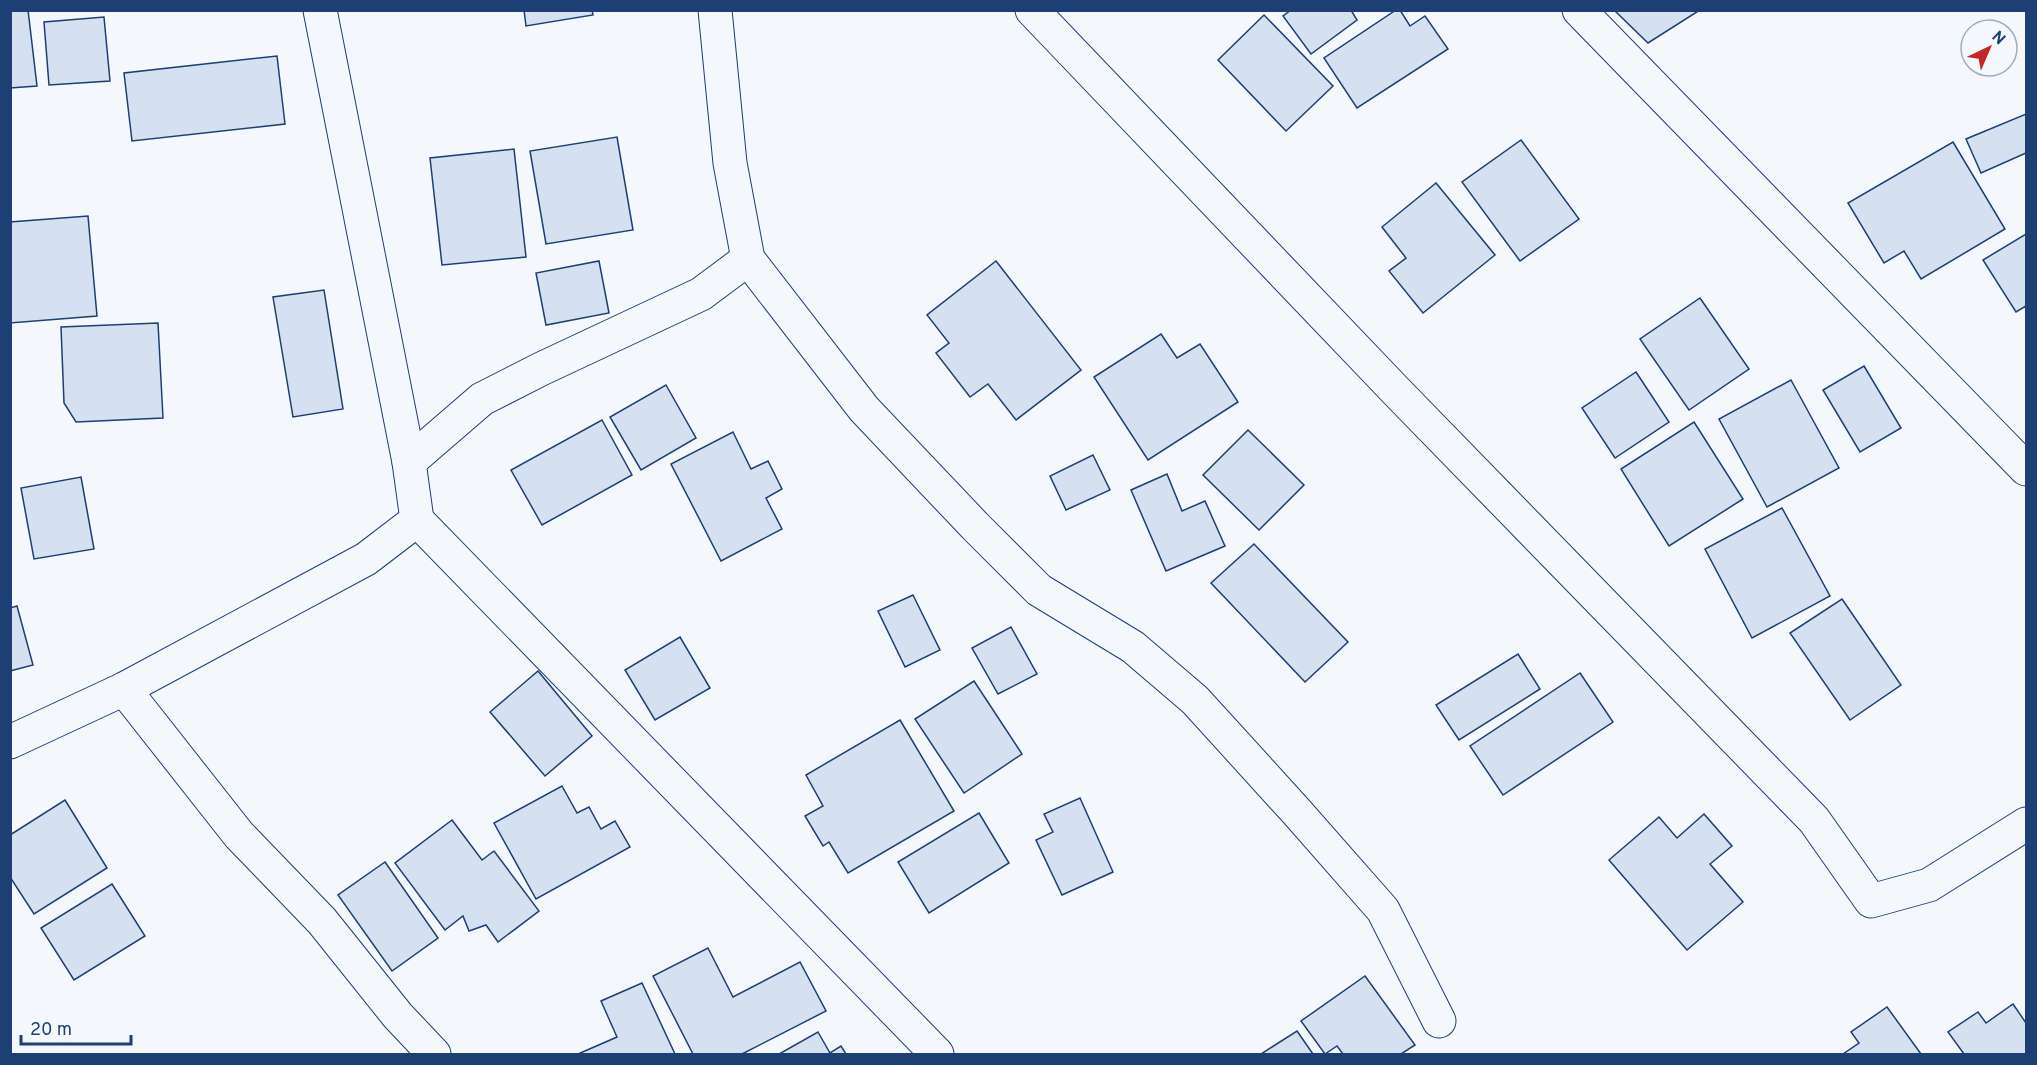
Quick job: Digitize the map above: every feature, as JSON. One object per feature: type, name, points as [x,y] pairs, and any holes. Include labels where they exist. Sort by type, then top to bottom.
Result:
[{"type":"street","points":[[320,10],[409,462],[417,520],[937,1054]]},
{"type":"street","points":[[716,10],[730,163],[748,259],[864,409],[999,550],[1039,590],[1133,647],[1195,700],[1296,811],[1383,910],[1439,1021]]},
{"type":"street","points":[[1032,10],[1398,393],[1814,820],[1871,901],[1929,885],[2026,824]]},
{"type":"street","points":[[1580,10],[2026,469]]},
{"type":"street","points":[[409,462],[482,399],[701,294],[748,259]]},
{"type":"street","points":[[10,742],[124,689],[366,559],[417,520]]},
{"type":"street","points":[[124,689],[239,835],[322,921],[398,1016],[434,1054]]},
{"type":"building","points":[[10,10],[28,10],[37,86],[10,88]]},
{"type":"building","points":[[524,10],[592,10],[593,15],[526,26]]},
{"type":"building","points":[[1291,10],[1351,10],[1357,20],[1311,54],[1283,16]]},
{"type":"building","points":[[1396,10],[1400,10],[1410,26],[1425,16],[1448,49],[1357,108],[1324,58]]},
{"type":"building","points":[[1614,10],[1700,10],[1648,43]]},
{"type":"building","points":[[1264,15],[1333,86],[1286,131],[1218,60]]},
{"type":"building","points":[[104,17],[110,81],[49,85],[44,22]]},
{"type":"building","points":[[277,56],[285,124],[132,141],[124,73]]},
{"type":"building","points":[[2026,114],[2026,153],[1981,173],[1966,139]]},
{"type":"building","points":[[617,137],[633,230],[546,244],[530,151]]},
{"type":"building","points":[[1521,140],[1579,219],[1520,261],[1462,182]]},
{"type":"building","points":[[1953,142],[2005,229],[1921,279],[1904,251],[1884,263],[1848,203]]},
{"type":"building","points":[[514,149],[526,257],[442,265],[430,158]]},
{"type":"building","points":[[1436,183],[1495,255],[1423,313],[1389,271],[1406,258],[1382,227]]},
{"type":"building","points":[[88,216],[97,316],[10,323],[10,222]]},
{"type":"building","points":[[2026,234],[2026,306],[2016,312],[1983,260]]},
{"type":"building","points":[[599,261],[609,313],[546,325],[536,273]]},
{"type":"building","points":[[996,261],[1081,370],[1016,420],[988,384],[970,397],[936,353],[949,343],[927,315]]},
{"type":"building","points":[[324,290],[343,409],[293,417],[273,297]]},
{"type":"building","points":[[1700,298],[1749,369],[1689,410],[1640,339]]},
{"type":"building","points":[[158,323],[163,418],[76,422],[64,403],[61,327]]},
{"type":"building","points":[[1161,334],[1177,358],[1200,344],[1238,402],[1148,460],[1094,377]]},
{"type":"building","points":[[1864,366],[1901,428],[1860,452],[1823,390]]},
{"type":"building","points":[[1636,372],[1669,422],[1615,458],[1582,408]]},
{"type":"building","points":[[1791,380],[1839,468],[1767,507],[1719,419]]},
{"type":"building","points":[[666,385],[696,438],[641,470],[610,417]]},
{"type":"building","points":[[602,420],[632,475],[542,525],[511,470]]},
{"type":"building","points":[[1694,422],[1743,499],[1669,546],[1621,469]]},
{"type":"building","points":[[1248,430],[1304,485],[1259,530],[1203,475]]},
{"type":"building","points":[[733,432],[751,469],[768,461],[782,489],[766,498],[782,529],[721,561],[671,464]]},
{"type":"building","points":[[1093,455],[1110,490],[1066,510],[1050,476]]},
{"type":"building","points":[[1167,474],[1182,511],[1205,501],[1225,546],[1166,571],[1131,490]]},
{"type":"building","points":[[81,477],[94,549],[34,559],[21,488]]},
{"type":"building","points":[[1782,508],[1830,596],[1752,638],[1705,549]]},
{"type":"building","points":[[1254,544],[1348,642],[1305,682],[1211,583]]},
{"type":"building","points":[[913,595],[940,650],[905,667],[878,611]]},
{"type":"building","points":[[1842,599],[1901,685],[1850,720],[1790,633]]},
{"type":"building","points":[[17,606],[33,665],[10,671],[10,608]]},
{"type":"building","points":[[1011,627],[1037,674],[998,694],[972,648]]},
{"type":"building","points":[[680,637],[710,688],[655,720],[625,670]]},
{"type":"building","points":[[1518,654],[1540,689],[1459,740],[1436,705]]},
{"type":"building","points":[[538,671],[592,736],[545,776],[490,712]]},
{"type":"building","points":[[1580,673],[1613,722],[1503,795],[1470,746]]},
{"type":"building","points":[[974,681],[1022,754],[964,793],[915,719]]},
{"type":"building","points":[[900,720],[954,811],[848,873],[829,842],[823,846],[805,816],[823,806],[806,775]]},
{"type":"building","points":[[562,786],[577,813],[589,807],[601,829],[615,821],[630,847],[536,899],[494,823]]},
{"type":"building","points":[[1080,798],[1113,872],[1062,895],[1036,840],[1053,832],[1044,814]]},
{"type":"building","points":[[65,800],[107,868],[34,914],[10,877],[10,835]]},
{"type":"building","points":[[979,813],[1009,863],[929,913],[898,862]]},
{"type":"building","points":[[1704,814],[1732,846],[1710,864],[1743,902],[1687,950],[1609,860],[1659,817],[1677,838]]},
{"type":"building","points":[[452,820],[482,860],[494,851],[539,911],[498,942],[486,925],[469,931],[463,916],[445,930],[395,863]]},
{"type":"building","points":[[385,862],[438,938],[392,971],[338,895]]},
{"type":"building","points":[[112,884],[145,936],[74,980],[41,928]]},
{"type":"building","points":[[708,948],[733,997],[800,962],[826,1011],[742,1054],[693,1054],[653,976]]},
{"type":"building","points":[[1365,976],[1415,1045],[1401,1054],[1343,1054],[1337,1046],[1325,1054],[1301,1021]]},
{"type":"building","points":[[642,983],[675,1054],[578,1054],[617,1037],[601,1001]]},
{"type":"building","points":[[2013,1004],[2026,1023],[2026,1054],[1964,1054],[1948,1032],[1978,1012],[1986,1023]]},
{"type":"building","points":[[1887,1007],[1921,1054],[1843,1054],[1859,1043],[1851,1032]]},
{"type":"building","points":[[1297,1031],[1313,1054],[1261,1054]]},
{"type":"building","points":[[818,1032],[830,1053],[841,1046],[846,1054],[779,1054]]}]
